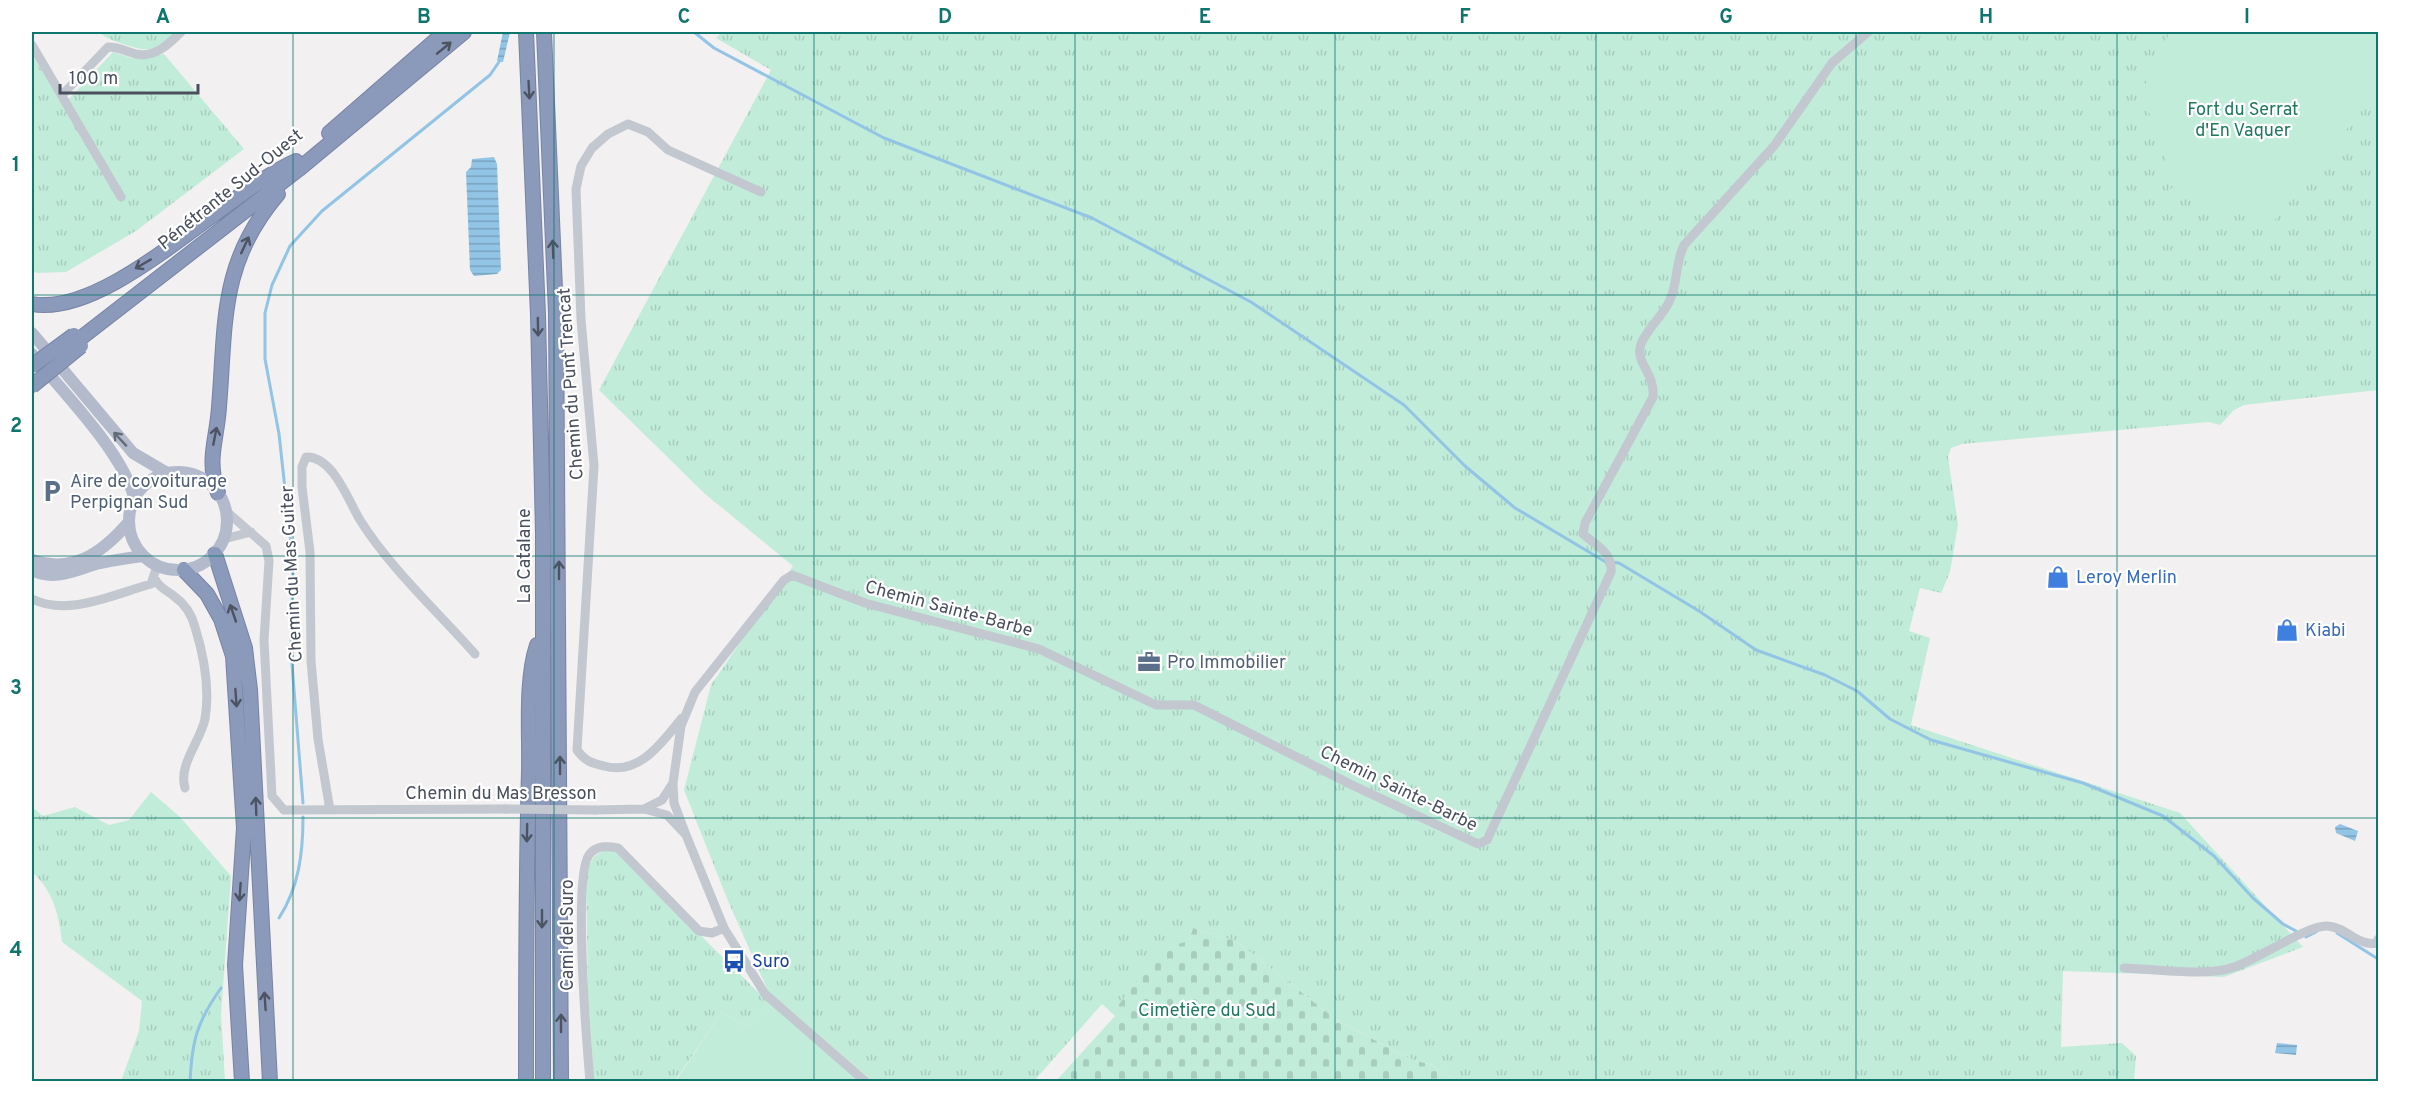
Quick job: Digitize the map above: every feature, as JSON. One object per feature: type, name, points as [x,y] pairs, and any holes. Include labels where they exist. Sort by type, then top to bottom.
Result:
[{"type":"highway","name":"Pénétrante Sud-Ouest","points":[[76,339],[96,318],[298,165],[445,32]]},
{"type":"highway","name":"Pénétrante Sud-Ouest","points":[[32,366],[76,339],[209,240],[298,165],[464,32]]},
{"type":"highway","name":"La Catalane","points":[[526,32],[538,315],[543,629],[543,1082]]},
{"type":"highway","name":"La Catalane","points":[[544,32],[556,313],[561,1082]]},
{"type":"highway","points":[[32,304],[50,306],[68,303],[92,294],[151,260],[272,172],[298,165]]},
{"type":"highway","points":[[218,493],[212,476],[211,453],[219,413],[226,300],[240,257],[257,222],[298,165]]},
{"type":"highway","points":[[32,360],[76,339]]},
{"type":"highway","points":[[32,378],[76,339]]},
{"type":"highway","points":[[32,386],[76,339]]},
{"type":"highway","points":[[215,554],[245,648],[271,1082]]},
{"type":"highway","points":[[184,570],[207,594],[221,619],[233,656],[244,828],[235,965],[243,1082]]},
{"type":"highway","points":[[526,1082],[526,892],[530,707],[534,656],[543,629]]},
{"type":"main road","points":[[32,333],[133,453],[167,473],[196,475],[218,493],[226,511],[227,525],[224,539],[215,554],[195,567],[184,570],[157,566],[143,556],[132,541],[128,523],[134,497],[129,480],[113,455],[32,354]]},
{"type":"main road","points":[[134,497],[148,482],[167,473]]},
{"type":"main road","points":[[32,560],[48,566],[91,556],[109,544],[128,523]]},
{"type":"main road","points":[[32,570],[39,574],[61,576],[118,559],[143,556]]},
{"type":"street","points":[[62,95],[108,47],[118,47],[135,54],[148,55],[166,47],[181,32]]},
{"type":"street","name":"Chemin Sainte-Barbe","points":[[686,835],[674,803],[673,783],[681,726],[695,692],[784,580],[792,575],[865,603],[1039,649],[1156,705],[1194,705],[1354,786],[1478,844],[1487,840],[1611,573],[1609,558],[1583,534],[1585,523],[1653,397],[1652,375],[1641,360],[1640,348],[1671,300],[1678,257],[1684,245],[1774,146],[1832,63],[1868,32]]},
{"type":"street","points":[[32,45],[121,196]]},
{"type":"street","name":"Chemin du Punt Trencat","points":[[686,714],[645,759],[632,766],[610,768],[586,762],[577,750],[594,466],[581,320],[576,189],[580,166],[592,148],[609,134],[628,124],[648,132],[668,150],[761,192]]},
{"type":"street","name":"Chemin du Mas Guiter","points":[[330,810],[318,739],[311,661],[310,552],[302,487],[306,457],[316,456],[328,465],[378,544],[475,654]]},
{"type":"street","name":"Chemin du Mas Bresson","points":[[226,511],[266,546],[269,561],[264,640],[272,796],[284,810],[644,809],[667,815],[686,835],[724,928],[765,994],[866,1082]]},
{"type":"street","points":[[224,539],[251,532]]},
{"type":"street","points":[[32,599],[49,606],[72,606],[151,584],[157,566]]},
{"type":"street","points":[[154,579],[158,586],[176,597],[187,609],[195,626],[207,690],[205,718],[198,743],[184,766],[182,780],[185,788]]},
{"type":"street","points":[[644,809],[662,800],[673,783]]},
{"type":"street","name":"Cami del Suro","points":[[590,1082],[584,992],[582,899],[582,876],[587,857],[594,850],[606,846],[618,848],[699,931],[712,933],[724,928]]},
{"type":"street","points":[[2124,968],[2176,970],[2233,968],[2309,930],[2326,925],[2344,930],[2364,944],[2377,943],[2379,939]]},
{"type":"green space","points":[[99,32],[176,32],[156,48],[144,49],[114,41]]},
{"type":"green space","points":[[722,32],[2378,32],[2378,390],[2244,405],[2234,410],[2220,425],[2209,422],[1962,444],[1951,448],[1948,457],[1958,524],[1950,572],[1941,593],[1920,588],[1909,631],[1930,638],[1911,725],[2180,813],[2303,947],[2224,977],[2063,971],[2061,1047],[2122,1043],[2136,1056],[2134,1081],[1457,1081],[1432,1065],[1413,1060],[1338,1021],[1236,941],[1193,928],[1189,941],[1115,1016],[1102,1004],[1034,1081],[872,1081],[768,991],[728,901],[684,790],[711,685],[793,566],[704,493],[599,390],[771,70],[716,38]]},
{"type":"green space","name":"Fort du Serrat d'En Vaquer","points":[[2170,32],[2378,32],[2377,107],[2372,109],[2366,105],[2271,225],[2180,193],[2178,199],[2174,198],[2168,190],[2174,187],[2142,91]]},
{"type":"green space","points":[[113,52],[132,58],[164,54],[244,149],[136,231],[66,272],[37,273],[32,270],[32,55],[58,97],[69,99]]},
{"type":"green space","points":[[151,792],[180,817],[231,876],[221,1015],[225,1081],[121,1081],[139,1031],[142,1001],[62,942],[54,904],[45,887],[32,872],[32,807],[43,816],[75,807],[109,825],[129,820]]},
{"type":"green space","points":[[607,850],[616,852],[768,1002],[745,1027],[722,1012],[675,1081],[594,1081],[588,992],[586,877],[592,860]]},
{"type":"green space","name":"Cimetière du Sud","points":[[1193,928],[1236,941],[1338,1021],[1413,1060],[1432,1065],[1457,1081],[1056,1081],[1115,1016],[1117,1007],[1163,948],[1189,941]]},
{"type":"green space","points":[[768,1002],[860,1081],[675,1082],[722,1012],[745,1027]]},
{"type":"water","points":[[503,32],[510,32],[503,62],[497,61]]},
{"type":"water","points":[[494,157],[497,164],[501,270],[497,274],[474,276],[470,270],[466,172],[471,167],[472,159]]},
{"type":"water","points":[[2340,824],[2358,831],[2355,841],[2336,833],[2335,827]]},
{"type":"water","points":[[2277,1043],[2297,1045],[2296,1055],[2275,1053]]},
{"type":"waterway","points":[[694,32],[714,48],[884,138],[1092,218],[1251,302],[1404,405],[1465,466],[1515,508],[1604,561],[1619,563],[1699,611],[1756,650],[1825,675],[1857,691],[1890,719],[1931,740],[2083,783],[2163,816],[2214,856],[2253,898],[2283,924],[2296,931]]},
{"type":"waterway","points":[[303,803],[291,652],[293,562],[279,434],[265,359],[265,313],[272,285],[290,246],[322,211],[490,75],[501,59]]},
{"type":"waterway","points":[[279,918],[295,882],[302,844],[303,817]]},
{"type":"waterway","points":[[2306,937],[2316,932]]},
{"type":"waterway","points":[[2337,933],[2378,959]]},
{"type":"waterway","points":[[190,1082],[192,1054],[197,1032],[206,1011],[221,988]]},
{"type":"place","name":"Aire de covoiturage Perpignan Sud","points":[[52,491]]},
{"type":"place","name":"Leroy Merlin","points":[[2058,577]]},
{"type":"place","name":"Kiabi","points":[[2287,630]]},
{"type":"place","name":"Pro Immobilier","points":[[1149,662]]},
{"type":"place","name":"Suro","points":[[734,961]]}]
